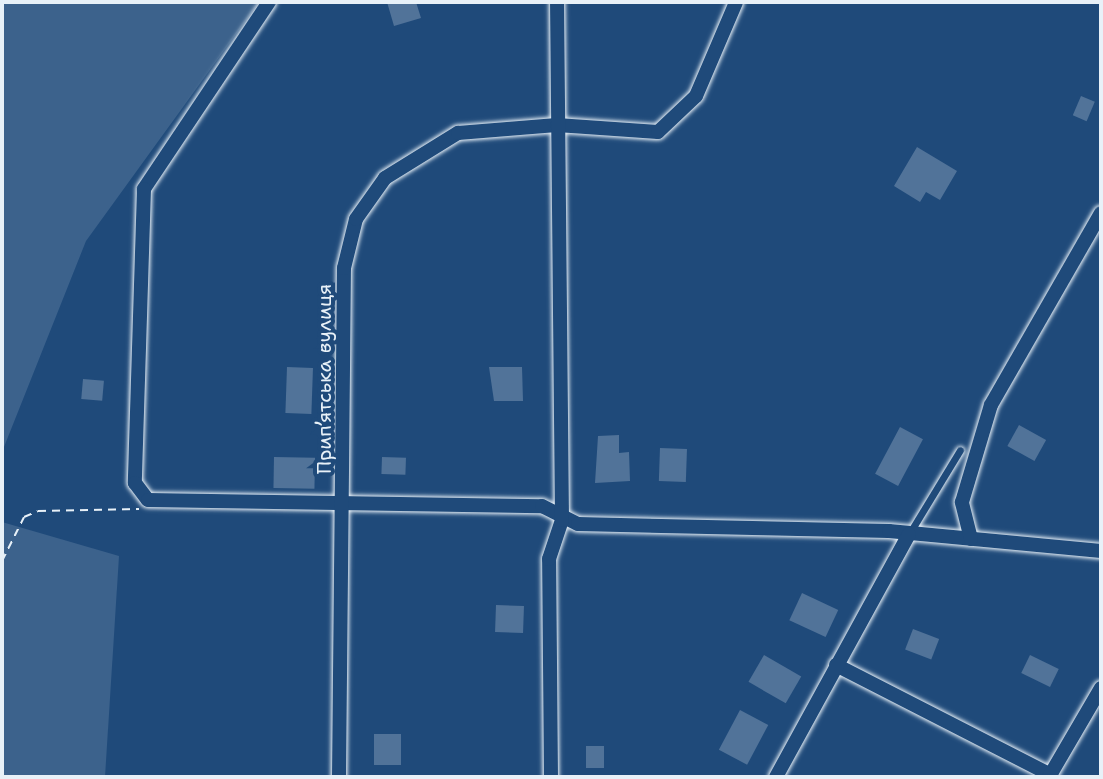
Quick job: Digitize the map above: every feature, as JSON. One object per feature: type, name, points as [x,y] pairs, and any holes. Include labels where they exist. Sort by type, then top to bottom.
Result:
[{"type":"street","points":[[269,2],[144,189],[135,483],[159,503],[344,502],[542,506],[562,520],[909,534],[1101,551]]},
{"type":"street","points":[[551,777],[549,559],[562,520],[557,2]]},
{"type":"street","name":"Прип’ятська вулиця","points":[[339,777],[344,268],[356,219],[385,178],[439,140],[557,125],[645,135],[668,126],[718,58],[736,2]]},
{"type":"street","points":[[971,539],[962,502],[991,405],[1101,213]]},
{"type":"street","points":[[776,777],[909,534]]},
{"type":"street","points":[[836,665],[1050,776],[1098,693]]},
{"type":"lane","points":[[909,534],[960,450]]},
{"type":"path","points":[[2,561],[24,517],[38,511],[127,512],[159,503]]},
{"type":"shaded area","points":[[2,2],[259,2],[86,241],[2,452]]},
{"type":"shaded area","points":[[2,522],[119,556],[105,777],[2,777]]},
{"type":"building","points":[[387,2],[416,2],[421,18],[394,26]]},
{"type":"building","points":[[1081,96],[1095,102],[1087,121],[1073,115]]},
{"type":"building","points":[[917,147],[957,171],[940,200],[926,192],[920,202],[894,186]]},
{"type":"building","points":[[287,367],[313,368],[311,414],[285,413]]},
{"type":"building","points":[[489,367],[522,367],[523,401],[494,401]]},
{"type":"building","points":[[83,379],[104,381],[102,401],[81,399]]},
{"type":"building","points":[[1019,425],[1046,440],[1034,461],[1007,446]]},
{"type":"building","points":[[900,427],[923,439],[898,486],[875,474]]},
{"type":"building","points":[[619,435],[619,453],[629,452],[630,481],[595,483],[598,436]]},
{"type":"building","points":[[660,448],[687,449],[686,482],[659,481]]},
{"type":"building","points":[[274,457],[315,458],[314,489],[273,488]]},
{"type":"building","points":[[382,457],[406,458],[405,475],[381,474]]},
{"type":"building","points":[[802,593],[838,610],[826,637],[789,620]]},
{"type":"building","points":[[496,605],[524,606],[523,633],[495,632]]},
{"type":"building","points":[[913,629],[939,639],[931,660],[905,650]]},
{"type":"building","points":[[764,655],[801,676],[786,703],[748,682]]},
{"type":"building","points":[[1030,655],[1059,669],[1050,687],[1021,673]]},
{"type":"building","points":[[740,710],[768,725],[747,765],[719,750]]},
{"type":"building","points":[[374,734],[401,734],[401,765],[374,765]]},
{"type":"building","points":[[586,746],[604,746],[604,768],[586,768]]}]
